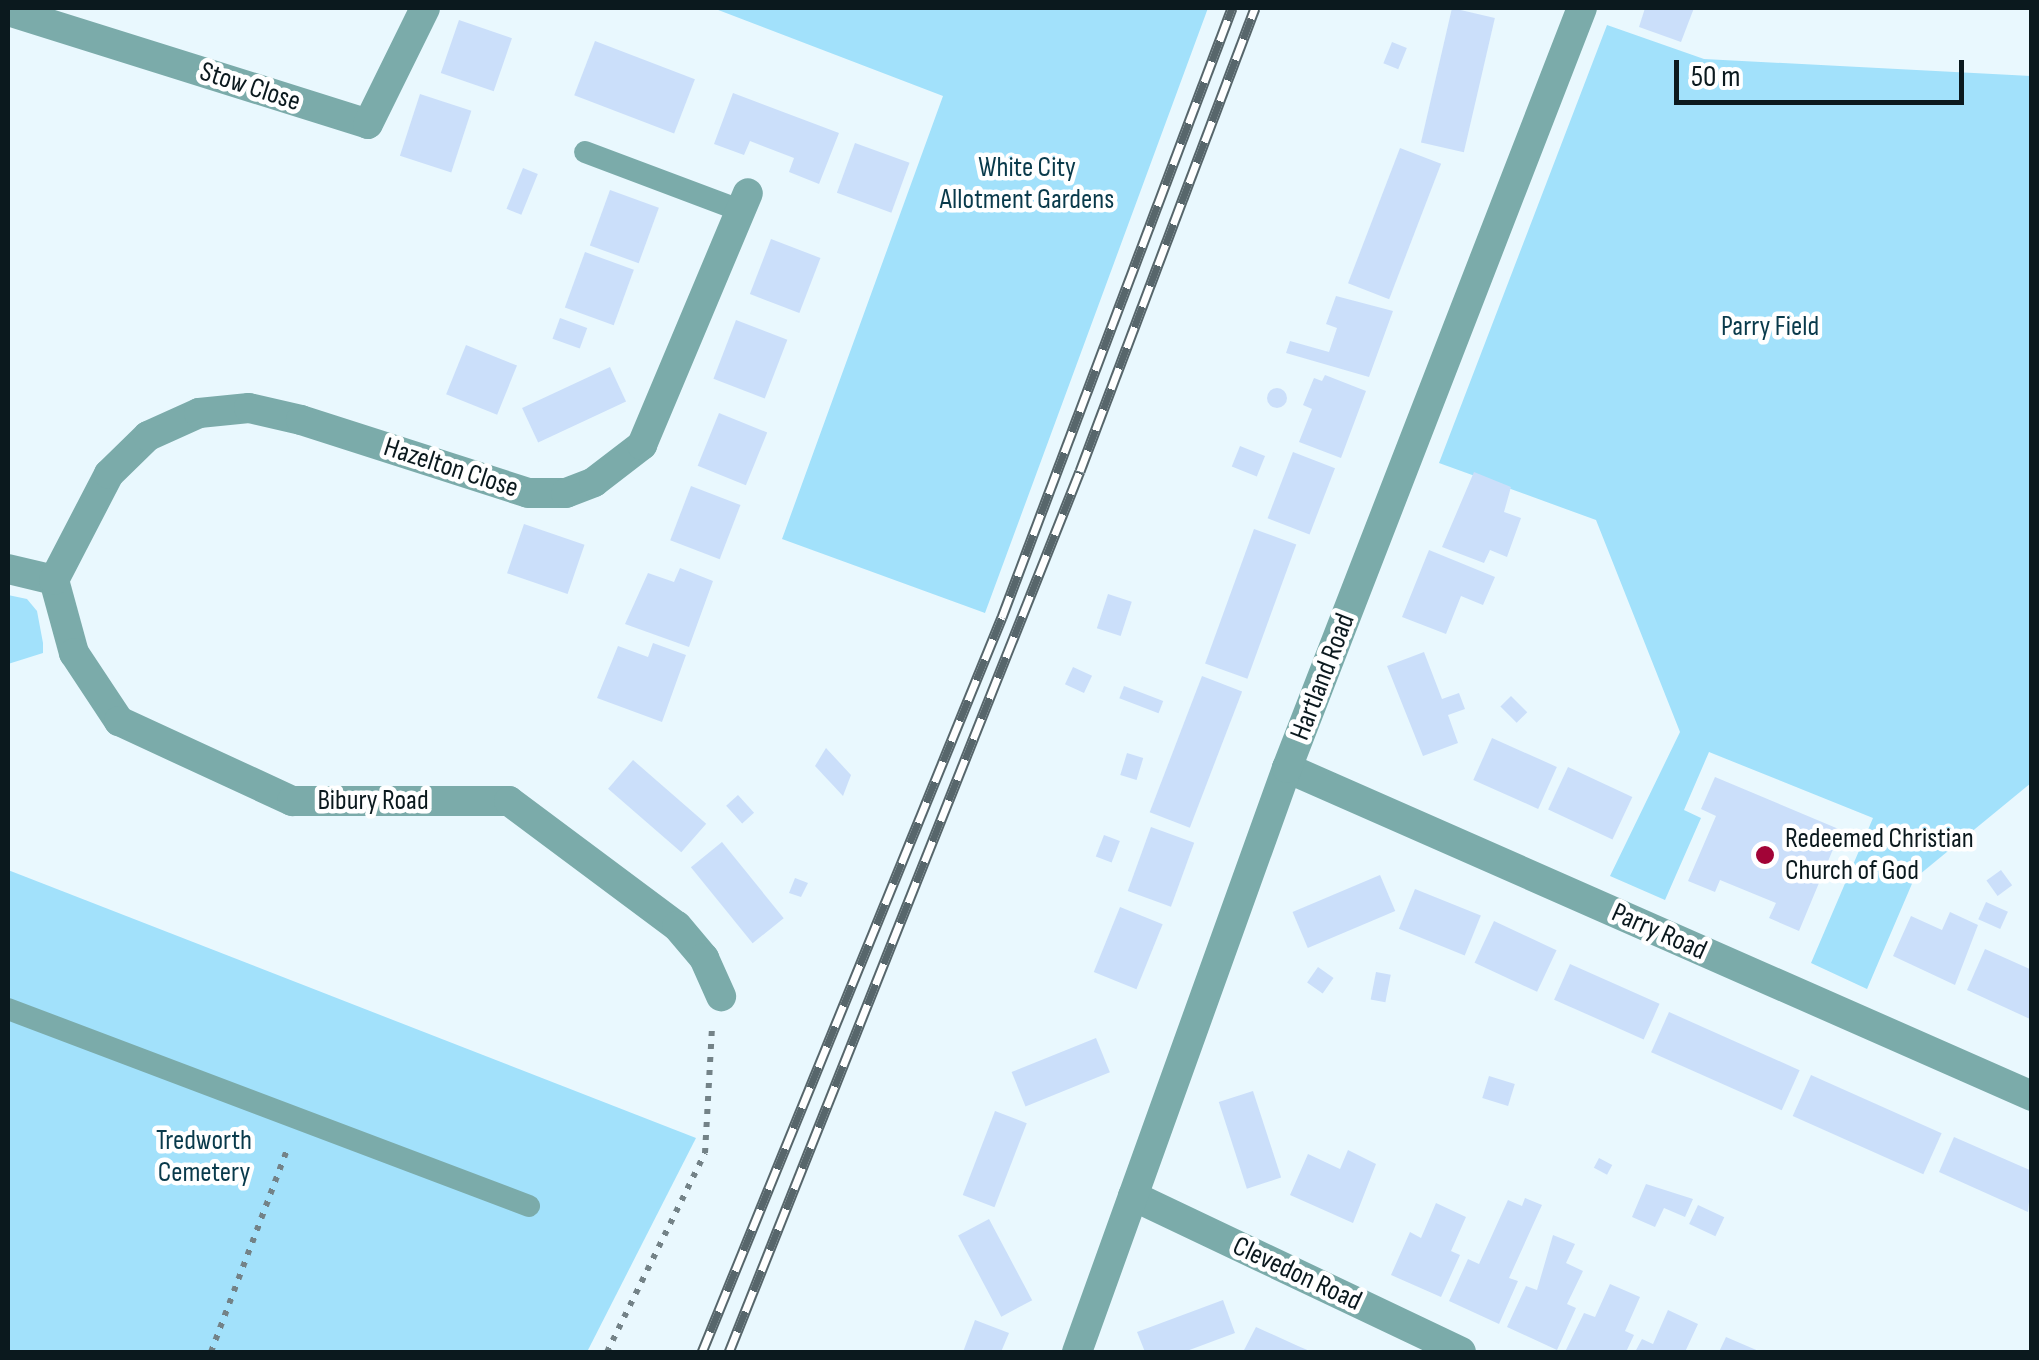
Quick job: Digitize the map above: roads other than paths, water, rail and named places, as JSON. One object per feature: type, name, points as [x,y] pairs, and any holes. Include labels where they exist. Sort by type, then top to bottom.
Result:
[{"type":"street","name":"Stow Close","points":[[8,10],[368,124],[425,8]]},
{"type":"street","name":"Hartland Road","points":[[1077,1352],[1288,768],[1582,8]]},
{"type":"street","name":"Hazelton Close","points":[[54,580],[82,517],[109,474],[148,436],[198,413],[249,408],[528,493],[566,493],[594,482],[642,445],[745,202]]},
{"type":"street","points":[[8,568],[54,580]]},
{"type":"street","name":"Bibury Road","points":[[54,580],[74,654],[119,720],[292,801],[510,800],[677,926],[704,958],[721,996]]},
{"type":"street","name":"Parry Road","points":[[1288,768],[2032,1096]]},
{"type":"street","name":"Clevedon Road","points":[[1133,1196],[1461,1352]]},
{"type":"lane","points":[[585,152],[745,202]]},
{"type":"lane","points":[[8,1009],[529,1206]]},
{"type":"railway","points":[[702,1352],[1002,617],[1232,8]]},
{"type":"railway","points":[[729,1352],[1080,471],[1255,8]]},
{"type":"place","name":"Redeemed Christian Church of God","points":[[1765,855]]},
{"type":"park label","name":"White City Allotment Gardens","points":[[1027,184]]},
{"type":"park label","name":"Parry Field","points":[[1770,327]]},
{"type":"park label","name":"Tredworth Cemetery","points":[[204,1157]]}]
